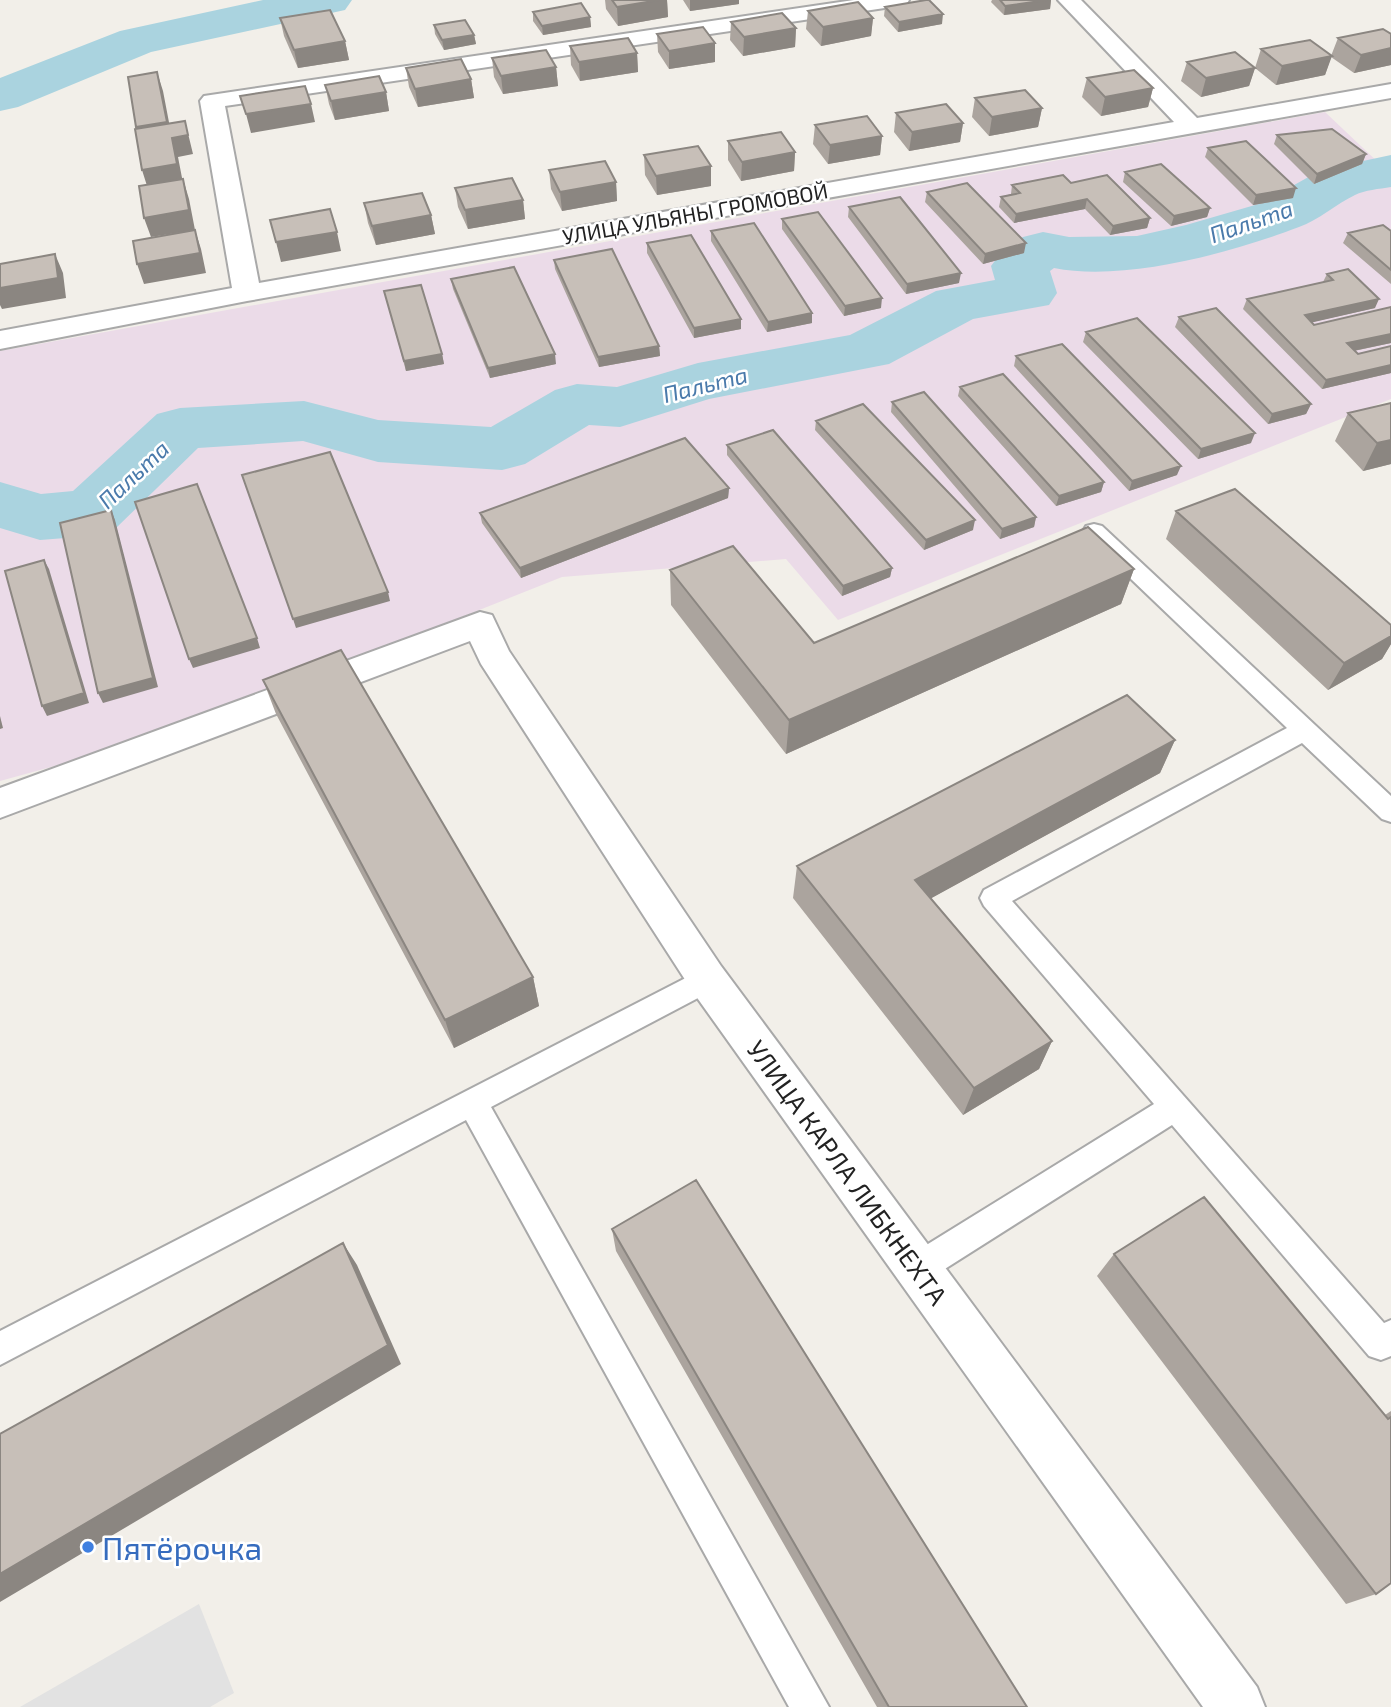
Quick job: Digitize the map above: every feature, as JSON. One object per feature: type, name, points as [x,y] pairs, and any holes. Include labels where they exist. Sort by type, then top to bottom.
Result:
[{"type":"street","points":[[247,293],[212,101],[898,0]]},
{"type":"street","points":[[1069,0],[1192,126]]},
{"type":"street","name":"УЛИЦА УЛЬЯНЫ ГРОМОВОЙ","points":[[0,340],[247,293],[1391,90]]},
{"type":"street","name":"УЛИЦА КАРЛА ЛИБКНЕХТА","points":[[0,803],[480,624],[493,654],[707,979],[1237,1707]]},
{"type":"lane","points":[[1094,531],[1391,812]]},
{"type":"lane","points":[[1304,730],[993,898],[1381,1344],[1391,1336]]},
{"type":"lane","points":[[0,1349],[707,979]]},
{"type":"lane","points":[[472,1102],[810,1707]]},
{"type":"lane","points":[[918,1268],[1175,1107]]},
{"type":"shaded area","points":[[1325,112],[1382,166],[1341,179],[1278,211],[1136,247],[1071,249],[1043,246],[1013,264],[1020,289],[947,302],[865,342],[721,371],[622,400],[576,400],[496,440],[388,434],[307,413],[166,427],[94,498],[67,504],[0,494],[0,351]]},
{"type":"shaded area","points":[[1391,176],[1391,399],[838,620],[786,559],[562,577],[164,736],[0,781],[0,523],[50,533],[105,516],[191,441],[300,432],[373,454],[503,456],[593,414],[657,406],[706,387],[876,358],[959,308],[1037,294],[1026,267],[1048,253],[1063,256],[1136,255],[1200,242],[1285,217],[1346,184]]},
{"type":"shaded area","points":[[199,1604],[234,1693],[210,1707],[20,1707]]},
{"type":"building","points":[[612,0],[659,0],[617,7]]},
{"type":"building","points":[[929,0],[943,14],[899,22],[885,7]]},
{"type":"building","points":[[1000,0],[1047,0],[1005,6]]},
{"type":"building","points":[[858,2],[873,18],[823,27],[808,11]]},
{"type":"building","points":[[581,3],[590,17],[542,26],[533,12]]},
{"type":"building","points":[[330,10],[345,41],[294,50],[280,18]]},
{"type":"building","points":[[782,13],[796,28],[744,37],[731,22]]},
{"type":"building","points":[[465,20],[474,35],[442,40],[434,25]]},
{"type":"building","points":[[703,27],[715,43],[669,51],[657,34]]},
{"type":"building","points":[[1383,29],[1391,34],[1391,48],[1361,55],[1338,38]]},
{"type":"building","points":[[628,38],[637,53],[579,62],[570,46]]},
{"type":"building","points":[[1310,40],[1332,56],[1282,66],[1261,49]]},
{"type":"building","points":[[546,50],[556,67],[501,76],[492,58]]},
{"type":"building","points":[[1235,52],[1255,68],[1206,78],[1187,62]]},
{"type":"building","points":[[461,59],[471,79],[415,89],[406,68]]},
{"type":"building","points":[[1134,70],[1153,88],[1105,97],[1087,78]]},
{"type":"building","points":[[157,72],[167,122],[136,127],[128,77]]},
{"type":"building","points":[[379,76],[386,92],[331,101],[325,85]]},
{"type":"building","points":[[305,86],[311,104],[246,114],[240,96]]},
{"type":"building","points":[[1025,90],[1042,108],[992,117],[975,98]]},
{"type":"building","points":[[946,104],[963,123],[912,132],[896,113]]},
{"type":"building","points":[[867,116],[882,136],[830,145],[815,125]]},
{"type":"building","points":[[185,121],[188,135],[172,138],[177,164],[142,170],[135,129]]},
{"type":"building","points":[[1332,129],[1366,154],[1317,174],[1277,135]]},
{"type":"building","points":[[781,132],[795,152],[742,162],[728,141]]},
{"type":"building","points":[[1246,141],[1296,188],[1256,195],[1208,148]]},
{"type":"building","points":[[698,146],[711,166],[656,176],[644,155]]},
{"type":"building","points":[[605,161],[616,182],[560,192],[549,170]]},
{"type":"building","points":[[1161,164],[1210,208],[1174,216],[1125,172]]},
{"type":"building","points":[[1063,175],[1071,183],[1107,175],[1150,218],[1113,226],[1087,199],[1016,214],[1001,197],[1020,193],[1012,185]]},
{"type":"building","points":[[512,178],[523,200],[465,210],[455,188]]},
{"type":"building","points":[[183,179],[189,210],[144,218],[139,186]]},
{"type":"building","points":[[967,183],[1026,243],[985,254],[927,192]]},
{"type":"building","points":[[422,193],[431,215],[372,226],[364,203]]},
{"type":"building","points":[[900,197],[961,273],[907,284],[849,207]]},
{"type":"building","points":[[330,209],[337,232],[276,242],[270,220]]},
{"type":"building","points":[[818,212],[882,298],[845,306],[782,219]]},
{"type":"building","points":[[754,223],[812,313],[768,322],[711,231]]},
{"type":"building","points":[[1383,225],[1391,231],[1391,270],[1348,233]]},
{"type":"building","points":[[195,230],[200,253],[137,264],[133,241]]},
{"type":"building","points":[[691,235],[741,319],[694,328],[647,243]]},
{"type":"building","points":[[612,249],[659,346],[598,357],[554,260]]},
{"type":"building","points":[[55,254],[58,278],[0,288],[0,264]]},
{"type":"building","points":[[514,267],[555,354],[488,368],[451,279]]},
{"type":"building","points":[[1348,269],[1379,299],[1305,315],[1314,325],[1391,307],[1391,334],[1347,343],[1358,354],[1391,346],[1391,365],[1326,380],[1247,299],[1333,280],[1327,274]]},
{"type":"building","points":[[421,285],[442,354],[404,361],[384,291]]},
{"type":"building","points":[[1216,308],[1311,404],[1272,414],[1179,317]]},
{"type":"building","points":[[1137,318],[1255,433],[1201,449],[1086,332]]},
{"type":"building","points":[[1062,344],[1181,466],[1132,481],[1016,356]]},
{"type":"building","points":[[1003,374],[1104,482],[1059,496],[960,387]]},
{"type":"building","points":[[924,392],[1036,517],[1002,529],[892,402]]},
{"type":"building","points":[[1391,403],[1391,440],[1377,443],[1348,413]]},
{"type":"building","points":[[863,404],[975,520],[926,540],[816,421]]},
{"type":"building","points":[[773,430],[892,568],[843,586],[727,445]]},
{"type":"building","points":[[685,438],[729,488],[520,568],[480,513]]},
{"type":"building","points":[[330,452],[388,592],[293,619],[242,475]]},
{"type":"building","points":[[197,484],[257,638],[189,659],[135,502]]},
{"type":"building","points":[[1235,489],[1391,625],[1391,636],[1344,663],[1176,511]]},
{"type":"building","points":[[111,510],[153,678],[98,693],[60,523]]},
{"type":"building","points":[[1088,527],[1134,569],[789,720],[670,570],[733,546],[814,643]]},
{"type":"building","points":[[44,560],[84,693],[42,706],[5,571]]},
{"type":"building","points":[[341,650],[533,977],[445,1020],[263,680]]},
{"type":"building","points":[[1127,695],[1175,740],[915,880],[1052,1041],[974,1088],[797,866]]},
{"type":"building","points":[[696,1180],[1027,1707],[889,1707],[612,1229]]},
{"type":"building","points":[[1204,1197],[1388,1419],[1391,1417],[1391,1583],[1376,1594],[1114,1254]]},
{"type":"building","points":[[343,1243],[388,1345],[0,1574],[0,1434]]},
{"type":"waterway","name":"Пальта","points":[[0,96],[137,41],[329,0]]},
{"type":"waterway","name":"Пальта","points":[[0,505],[40,517],[91,513],[180,429],[304,421],[378,441],[502,449],[577,404],[620,407],[698,382],[867,351],[957,304],[1028,293],[1020,266],[1043,249],[1069,254],[1137,253],[1197,240],[1282,215],[1340,181],[1391,171]]},
{"type":"place","name":"Пятёрочка","points":[[88,1547]]}]
